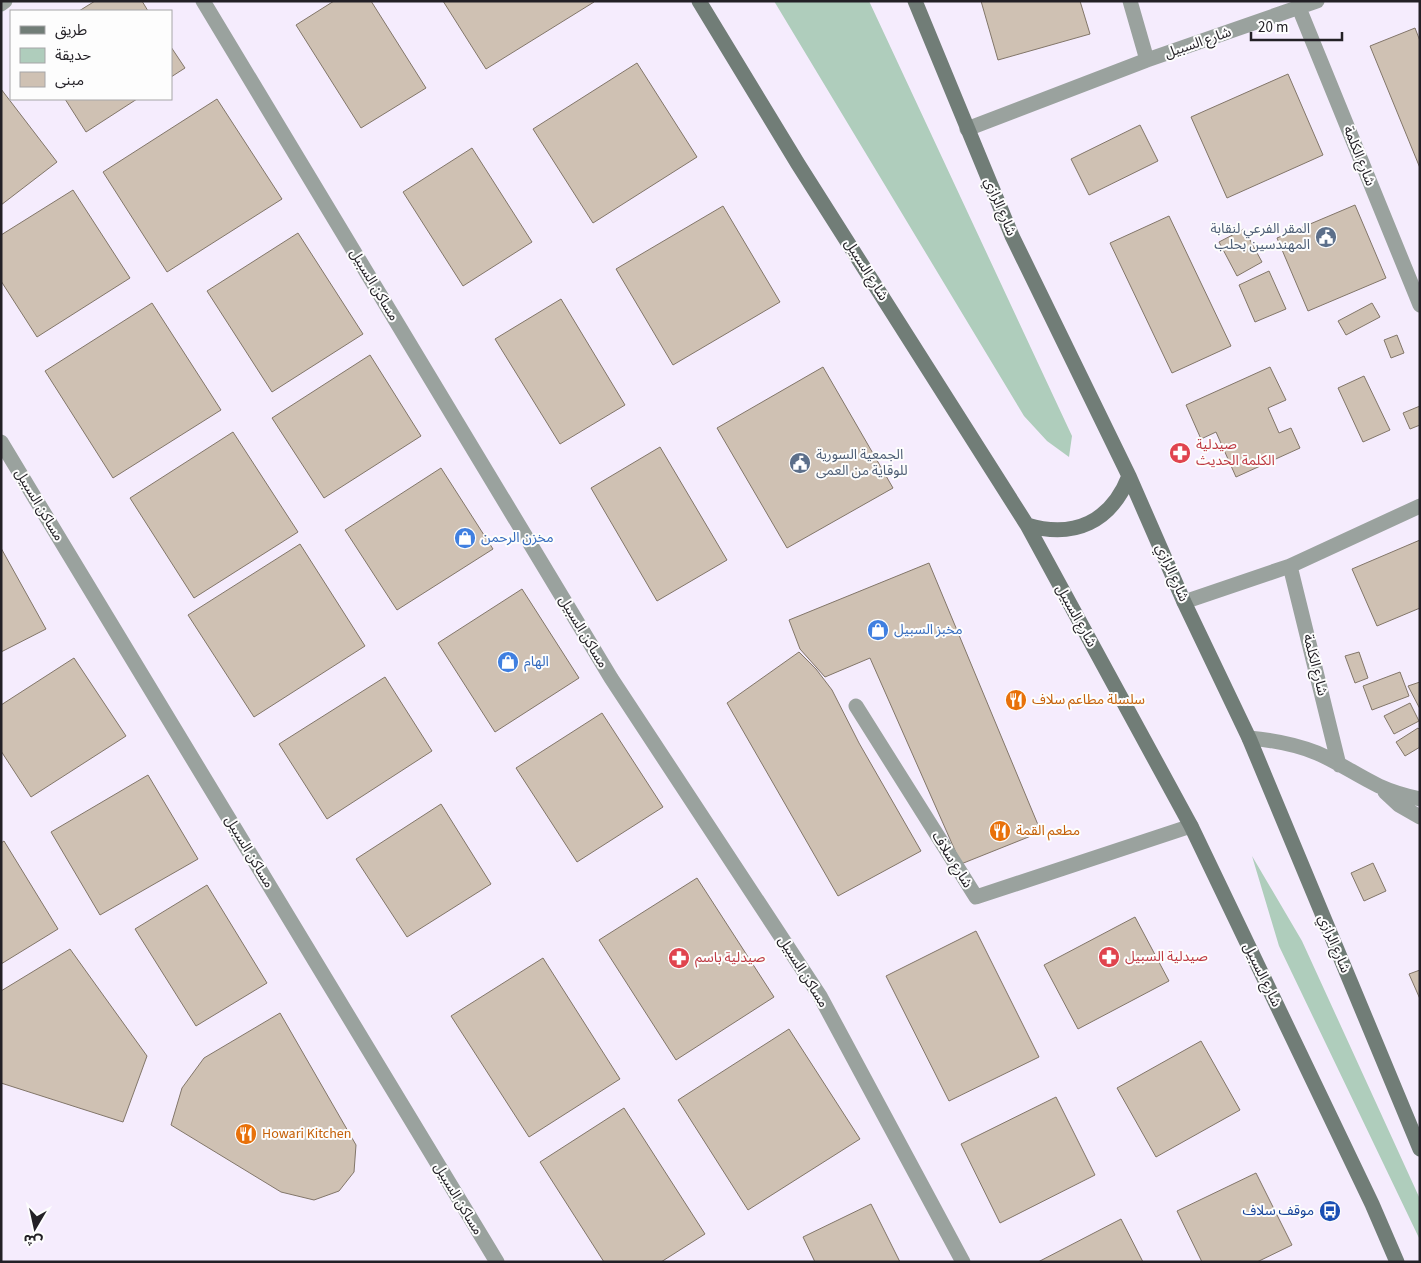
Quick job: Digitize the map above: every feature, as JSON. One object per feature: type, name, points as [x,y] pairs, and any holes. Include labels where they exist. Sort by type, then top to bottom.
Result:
[{"type":"main road","name":"شارع السبيل","points":[[699,1],[798,164],[1027,525],[1191,826],[1368,1195],[1397,1262]]},
{"type":"main road","name":"شارع الرازي","points":[[915,1],[1012,236],[1130,476],[1184,602],[1248,738],[1420,1149]]},
{"type":"main road","points":[[1027,525],[1043,530],[1059,530],[1089,523],[1103,515],[1114,504],[1130,476]]},
{"type":"street","points":[[1,4],[5,1]]},
{"type":"street","name":"مساكن السبيل","points":[[203,1],[611,678],[820,996],[963,1262]]},
{"type":"street","points":[[1130,1],[1147,60]]},
{"type":"street","name":"شارع السبيل","points":[[967,129],[1147,60],[1317,1]]},
{"type":"street","name":"شارع الكلمة","points":[[1299,8],[1420,305]]},
{"type":"street","name":"مساكن السبيل","points":[[1,442],[497,1262]]},
{"type":"street","points":[[1184,602],[1290,566],[1420,506]]},
{"type":"street","name":"شارع الكلمة","points":[[1290,566],[1339,765]]},
{"type":"street","name":"شارع سلاف","points":[[856,706],[976,897],[1191,826]]},
{"type":"street","points":[[1248,738],[1296,745],[1318,753],[1380,787],[1404,796],[1420,799]]},
{"type":"street","points":[[1380,787],[1399,805],[1420,818]]},
{"type":"green space","points":[[774,1],[869,1],[1072,436],[1069,457],[1047,441],[1024,416]]},
{"type":"green space","points":[[1252,856],[1302,941],[1420,1199],[1420,1240],[1279,946]]},
{"type":"building","points":[[95,1],[142,1],[147,10],[81,10]]},
{"type":"building","points":[[334,1],[371,1],[426,88],[361,128],[296,25]]},
{"type":"building","points":[[443,1],[594,1],[594,2],[486,69]]},
{"type":"building","points":[[981,1],[1080,1],[1090,34],[998,60]]},
{"type":"building","points":[[1415,28],[1420,41],[1420,168],[1370,46]]},
{"type":"building","points":[[172,48],[185,68],[172,76]]},
{"type":"building","points":[[637,63],[697,157],[593,223],[533,129]]},
{"type":"building","points":[[1288,74],[1323,155],[1227,198],[1191,117]]},
{"type":"building","points":[[1,89],[57,162],[1,205]]},
{"type":"building","points":[[217,99],[282,199],[167,272],[103,172]]},
{"type":"building","points":[[66,100],[135,100],[86,132]]},
{"type":"building","points":[[1140,125],[1158,161],[1089,195],[1071,159]]},
{"type":"building","points":[[472,148],[532,242],[463,286],[403,192]]},
{"type":"building","points":[[73,190],[130,278],[37,337],[1,281],[1,235]]},
{"type":"building","points":[[1355,205],[1386,278],[1308,311],[1277,238]]},
{"type":"building","points":[[723,206],[780,302],[673,365],[616,269]]},
{"type":"building","points":[[1169,216],[1231,346],[1172,373],[1110,243]]},
{"type":"building","points":[[1244,229],[1262,262],[1237,276],[1219,242]]},
{"type":"building","points":[[298,233],[363,334],[272,392],[207,291]]},
{"type":"building","points":[[1269,271],[1286,309],[1255,322],[1239,285]]},
{"type":"building","points":[[561,299],[625,405],[560,444],[495,339]]},
{"type":"building","points":[[152,303],[221,410],[113,478],[45,371]]},
{"type":"building","points":[[1372,303],[1380,317],[1346,335],[1338,321]]},
{"type":"building","points":[[1397,335],[1404,353],[1391,358],[1384,340]]},
{"type":"building","points":[[370,355],[421,436],[324,498],[272,418]]},
{"type":"building","points":[[823,367],[893,488],[787,548],[717,428]]},
{"type":"building","points":[[1270,367],[1286,400],[1268,408],[1279,433],[1291,428],[1300,448],[1236,477],[1216,432],[1201,439],[1186,405]]},
{"type":"building","points":[[1364,376],[1390,430],[1363,442],[1338,388]]},
{"type":"building","points":[[1420,406],[1420,425],[1410,429],[1403,413]]},
{"type":"building","points":[[233,432],[298,532],[194,598],[130,498]]},
{"type":"building","points":[[660,447],[727,560],[657,601],[591,488]]},
{"type":"building","points":[[441,468],[493,549],[397,610],[345,530]]},
{"type":"building","points":[[1420,540],[1420,608],[1377,626],[1352,569]]},
{"type":"building","points":[[300,544],[365,646],[254,717],[188,615]]},
{"type":"building","points":[[1,548],[46,629],[1,652]]},
{"type":"building","points":[[929,563],[1041,832],[961,864],[870,658],[825,677],[800,649],[789,620]]},
{"type":"building","points":[[522,589],[579,678],[495,732],[438,643]]},
{"type":"building","points":[[799,652],[816,669],[832,690],[859,743],[921,851],[838,896],[727,703]]},
{"type":"building","points":[[1359,652],[1368,678],[1355,683],[1345,656]]},
{"type":"building","points":[[74,658],[126,736],[31,797],[1,751],[1,705]]},
{"type":"building","points":[[1400,672],[1409,696],[1372,710],[1363,686]]},
{"type":"building","points":[[385,677],[432,751],[327,819],[279,744]]},
{"type":"building","points":[[1420,682],[1420,709],[1408,686]]},
{"type":"building","points":[[1410,703],[1419,721],[1394,734],[1384,716]]},
{"type":"building","points":[[602,713],[663,807],[577,862],[516,768]]},
{"type":"building","points":[[1418,728],[1420,730],[1420,747],[1405,756],[1396,742]]},
{"type":"building","points":[[148,775],[198,859],[100,915],[51,832]]},
{"type":"building","points":[[441,804],[491,884],[407,937],[356,859]]},
{"type":"building","points":[[4,841],[58,929],[1,964],[1,843]]},
{"type":"building","points":[[1373,863],[1386,891],[1364,901],[1351,873]]},
{"type":"building","points":[[697,878],[774,997],[676,1060],[599,940]]},
{"type":"building","points":[[207,885],[267,983],[196,1026],[135,929]]},
{"type":"building","points":[[1135,917],[1169,981],[1078,1029],[1044,965]]},
{"type":"building","points":[[976,931],[1039,1057],[949,1101],[886,976]]},
{"type":"building","points":[[70,949],[147,1056],[123,1122],[1,1083],[1,991]]},
{"type":"building","points":[[543,958],[620,1079],[529,1137],[451,1016]]},
{"type":"building","points":[[1420,970],[1420,999],[1409,974]]},
{"type":"building","points":[[280,1013],[356,1145],[354,1172],[339,1191],[314,1200],[281,1192],[171,1125],[182,1088],[204,1058]]},
{"type":"building","points":[[789,1029],[860,1139],[748,1210],[678,1100]]},
{"type":"building","points":[[1201,1041],[1240,1110],[1156,1157],[1117,1088]]},
{"type":"building","points":[[1056,1097],[1095,1175],[1000,1223],[961,1144]]},
{"type":"building","points":[[624,1108],[705,1234],[661,1262],[604,1262],[540,1162]]},
{"type":"building","points":[[1256,1173],[1292,1245],[1257,1262],[1202,1262],[1177,1211]]},
{"type":"building","points":[[871,1204],[900,1262],[815,1262],[803,1237]]},
{"type":"building","points":[[1121,1219],[1143,1262],[1038,1262]]},
{"type":"place","name":"المقر الفرعي لنقابة المهندسين بحلب","points":[[1326,237]]},
{"type":"place","name":"صيدلية الكلمة الحديث","points":[[1180,453]]},
{"type":"place","name":"الجمعية السورية للوقاية من العمى","points":[[800,463]]},
{"type":"place","name":"مخزن الرحمن","points":[[465,538]]},
{"type":"place","name":"مخبز السبيل","points":[[878,630]]},
{"type":"place","name":"الهام","points":[[508,662]]},
{"type":"place","name":"سلسلة مطاعم سلاف","points":[[1016,700]]},
{"type":"place","name":"مطعم القمة","points":[[1000,831]]},
{"type":"place","name":"صيدلية السبيل","points":[[1109,957]]},
{"type":"place","name":"صيدلية باسم","points":[[679,958]]},
{"type":"place","name":"Howari Kitchen","points":[[246,1134]]},
{"type":"place","name":"موقف سلاف","points":[[1330,1211]]}]
